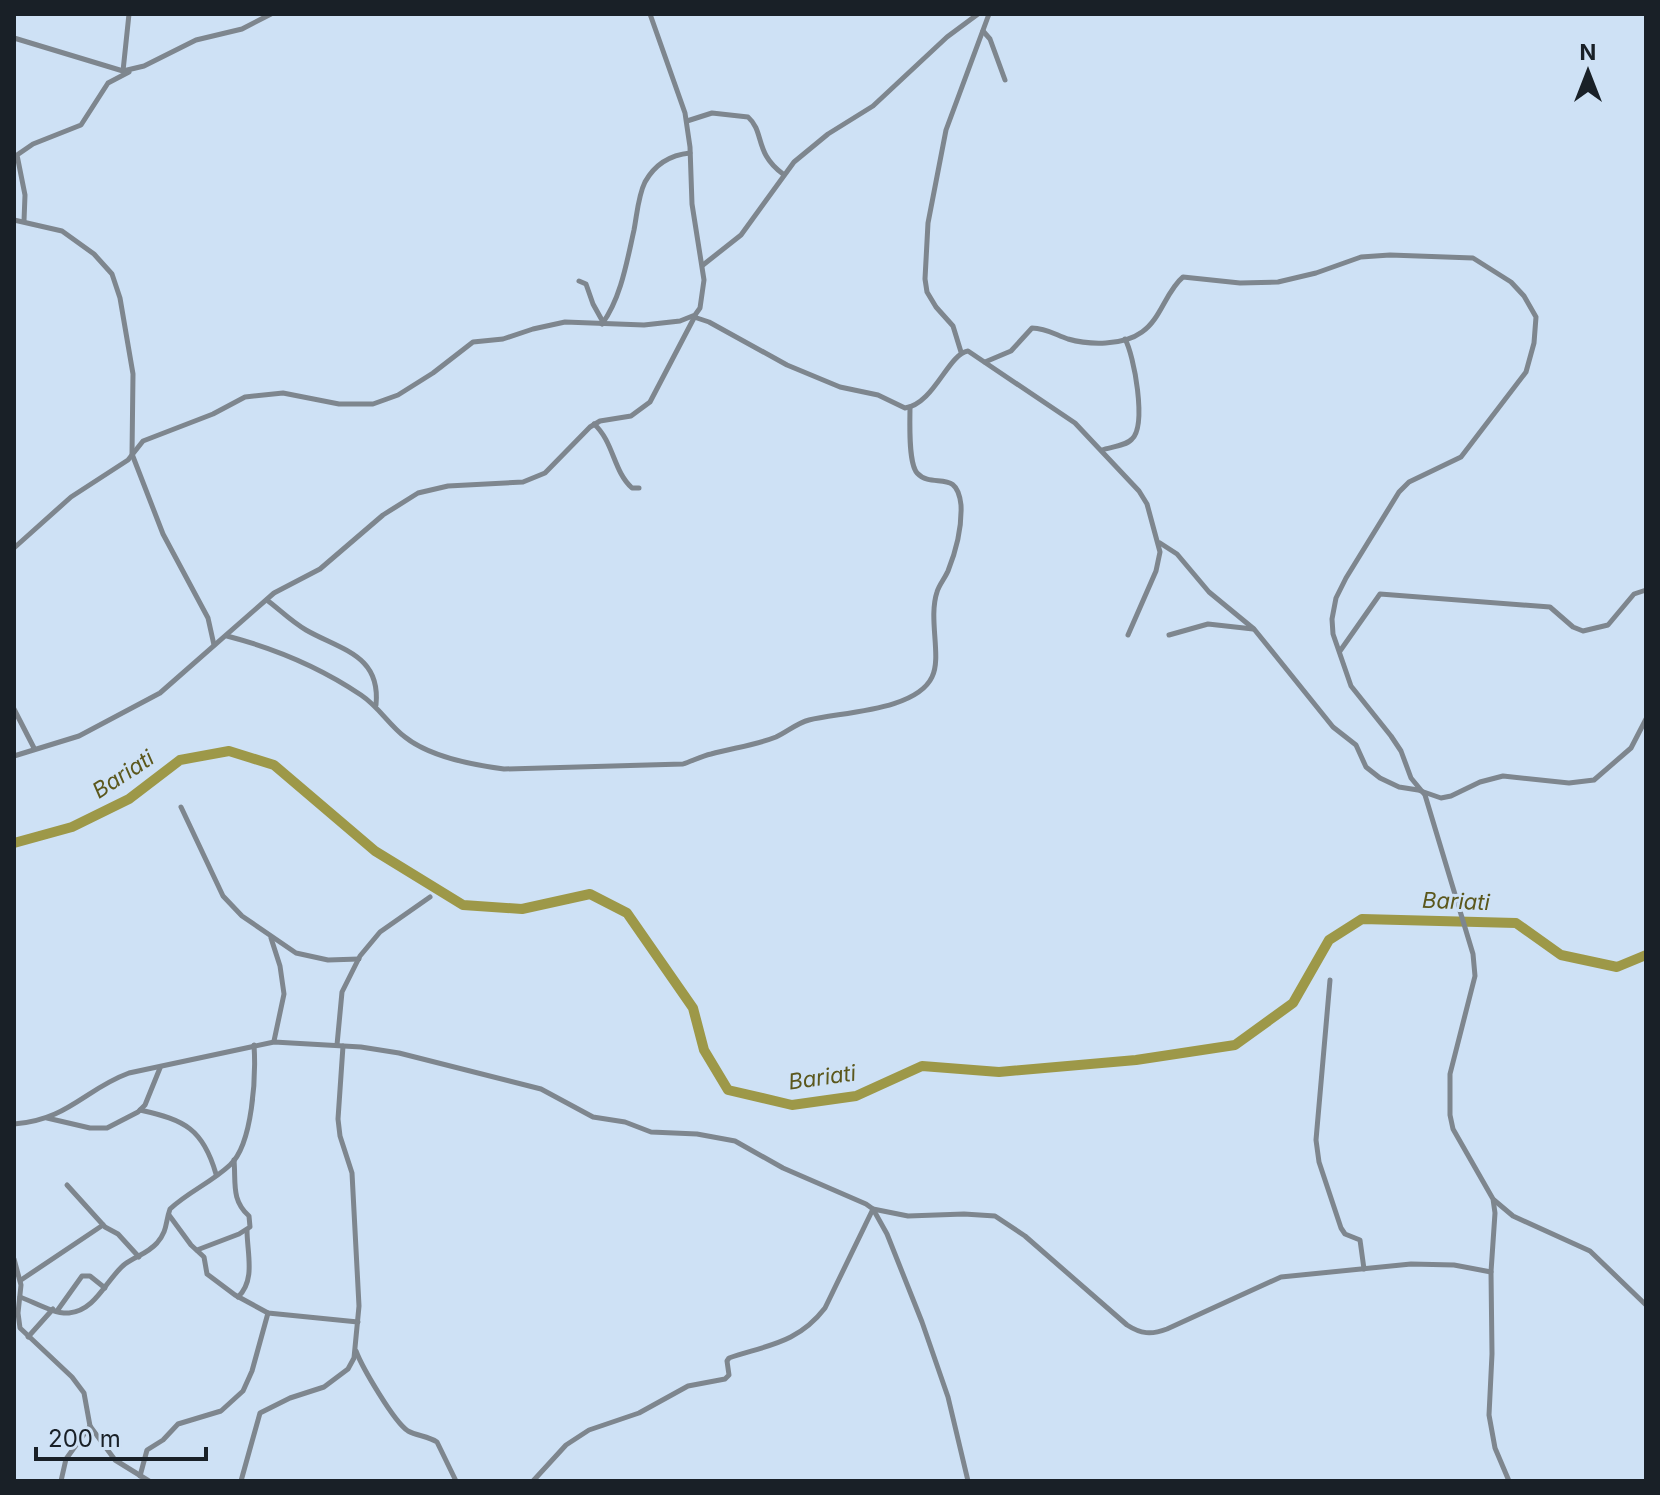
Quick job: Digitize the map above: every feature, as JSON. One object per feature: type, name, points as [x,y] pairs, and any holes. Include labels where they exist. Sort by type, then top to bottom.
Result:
[{"type":"street","points":[[123,71],[129,14]]},
{"type":"street","points":[[24,221],[25,195],[17,155],[33,144],[81,125],[108,83],[133,69],[187,44],[242,29],[271,14]]},
{"type":"street","points":[[14,756],[79,736],[141,705],[179,678],[266,600],[336,558],[383,515],[418,493],[448,486],[504,484],[535,479],[545,473],[594,424],[631,416],[650,402],[694,316],[702,297],[704,280],[692,204],[687,121],[650,14]]},
{"type":"street","points":[[703,265],[741,235],[794,162],[828,134],[873,106],[947,37],[978,14]]},
{"type":"street","points":[[961,352],[953,326],[927,292],[928,223],[946,130],[989,14]]},
{"type":"street","points":[[983,31],[990,39],[1005,80]]},
{"type":"street","points":[[14,38],[123,71],[133,69]]},
{"type":"street","points":[[687,121],[712,113],[748,117],[756,127],[766,158],[783,174]]},
{"type":"street","points":[[602,323],[620,284],[645,183],[669,157],[690,153]]},
{"type":"street","points":[[14,220],[62,231],[94,254],[112,274],[120,298],[133,374],[132,454],[163,534],[208,618],[214,645]]},
{"type":"street","points":[[985,362],[1011,351],[1032,328],[1100,343],[1125,339],[1142,332],[1183,277],[1240,283],[1278,282],[1373,255],[1473,258],[1511,282],[1534,310],[1530,361],[1520,382],[1461,457],[1409,482],[1399,492],[1336,598],[1333,634],[1351,686],[1391,736],[1401,751],[1411,778],[1422,792],[1476,970],[1450,1074],[1453,1129],[1493,1199],[1513,1216],[1590,1251],[1646,1305]]},
{"type":"street","points":[[579,281],[586,284],[602,323]]},
{"type":"street","points":[[14,548],[71,497],[128,460],[143,441],[213,414],[245,397],[283,393],[322,402],[355,406],[373,404],[398,395],[473,342],[503,339],[565,322],[672,322],[694,316],[767,356],[826,382],[910,407],[921,403],[961,352],[968,351],[1075,423],[1147,504],[1159,542],[1156,571],[1128,635]]},
{"type":"street","points":[[1102,450],[1129,442],[1137,430],[1134,370],[1131,350],[1125,339]]},
{"type":"street","points":[[227,636],[299,662],[343,684],[376,706],[406,738],[436,752],[487,767],[568,769],[622,764],[683,764],[708,754],[764,741],[807,720],[877,709],[926,687],[936,667],[933,627],[937,591],[951,564],[961,521],[956,487],[951,483],[923,478],[914,469],[910,407]]},
{"type":"street","points":[[594,424],[609,443],[626,482],[632,488],[639,488]]},
{"type":"street","points":[[1159,542],[1177,554],[1209,592],[1254,629],[1333,727],[1356,745],[1362,762],[1370,771],[1399,787],[1444,798],[1480,782],[1503,776],[1569,783],[1594,780],[1631,748],[1646,719]]},
{"type":"street","points":[[1340,651],[1380,594],[1550,607],[1573,627],[1583,631],[1608,625],[1634,594],[1646,590]]},
{"type":"street","points":[[266,600],[302,627],[363,662],[376,679],[376,706]]},
{"type":"street","points":[[1169,635],[1208,624],[1254,629]]},
{"type":"street","points":[[14,709],[34,748]]},
{"type":"street","points":[[181,807],[223,896],[242,916],[296,953],[311,958],[359,959]]},
{"type":"street","points":[[241,1481],[260,1413],[290,1398],[316,1391],[336,1379],[348,1369],[355,1348],[358,1322],[352,1173],[338,1119],[342,992],[359,959],[380,932],[430,897]]},
{"type":"street","points":[[271,937],[284,994],[274,1042]]},
{"type":"street","points":[[1330,980],[1316,1140],[1319,1162],[1341,1228],[1345,1234],[1360,1240],[1364,1269]]},
{"type":"street","points":[[14,1124],[47,1118],[69,1108],[113,1079],[160,1067],[274,1042],[340,1046],[413,1056],[541,1089],[593,1117],[625,1122],[651,1132],[697,1134],[735,1141],[783,1168],[873,1209],[908,1216],[995,1216],[1025,1236],[1127,1325],[1149,1334],[1167,1329],[1281,1277],[1435,1264],[1491,1272]]},
{"type":"street","points":[[238,1297],[246,1290],[249,1274],[247,1230],[250,1219],[235,1198],[234,1160],[247,1125],[255,1088],[254,1045]]},
{"type":"street","points":[[47,1118],[107,1128],[139,1110],[149,1097],[160,1067]]},
{"type":"street","points":[[139,1110],[160,1114],[195,1131],[208,1150],[216,1174]]},
{"type":"street","points":[[18,1299],[70,1313],[80,1309],[105,1288],[124,1264],[156,1244],[168,1226],[170,1209],[234,1160]]},
{"type":"street","points":[[67,1185],[103,1225],[118,1234],[139,1257]]},
{"type":"street","points":[[1493,1199],[1489,1426],[1509,1481]]},
{"type":"street","points":[[533,1481],[566,1445],[589,1430],[639,1413],[688,1386],[725,1379],[729,1375],[729,1358],[784,1342],[816,1320],[825,1308],[873,1209]]},
{"type":"street","points":[[873,1209],[887,1234],[943,1382],[968,1481]]},
{"type":"street","points":[[168,1214],[206,1259],[207,1274],[238,1297],[268,1313],[358,1322]]},
{"type":"street","points":[[20,1280],[103,1225]]},
{"type":"street","points":[[197,1250],[247,1230]]},
{"type":"street","points":[[14,1259],[20,1280],[16,1318],[20,1328],[72,1377],[84,1393],[90,1426],[115,1460],[148,1481]]},
{"type":"street","points":[[28,1337],[82,1276],[90,1276],[105,1288]]},
{"type":"street","points":[[140,1476],[147,1450],[163,1440],[178,1424],[221,1411],[243,1391],[252,1371],[268,1313]]},
{"type":"street","points":[[355,1348],[361,1365],[399,1424],[437,1442],[456,1481]]},
{"type":"street","points":[[61,1481],[66,1459],[90,1426]]},
{"type":"waterway","name":"Bariati","points":[[14,843],[72,827],[129,799],[180,760],[229,751],[274,765],[375,851],[463,905],[522,909],[590,894],[627,913],[693,1008],[704,1050],[728,1090],[792,1105],[856,1096],[922,1066],[999,1072],[1136,1060],[1235,1045],[1293,1003],[1329,940],[1362,919],[1516,923],[1561,955],[1617,967],[1646,955]]}]
